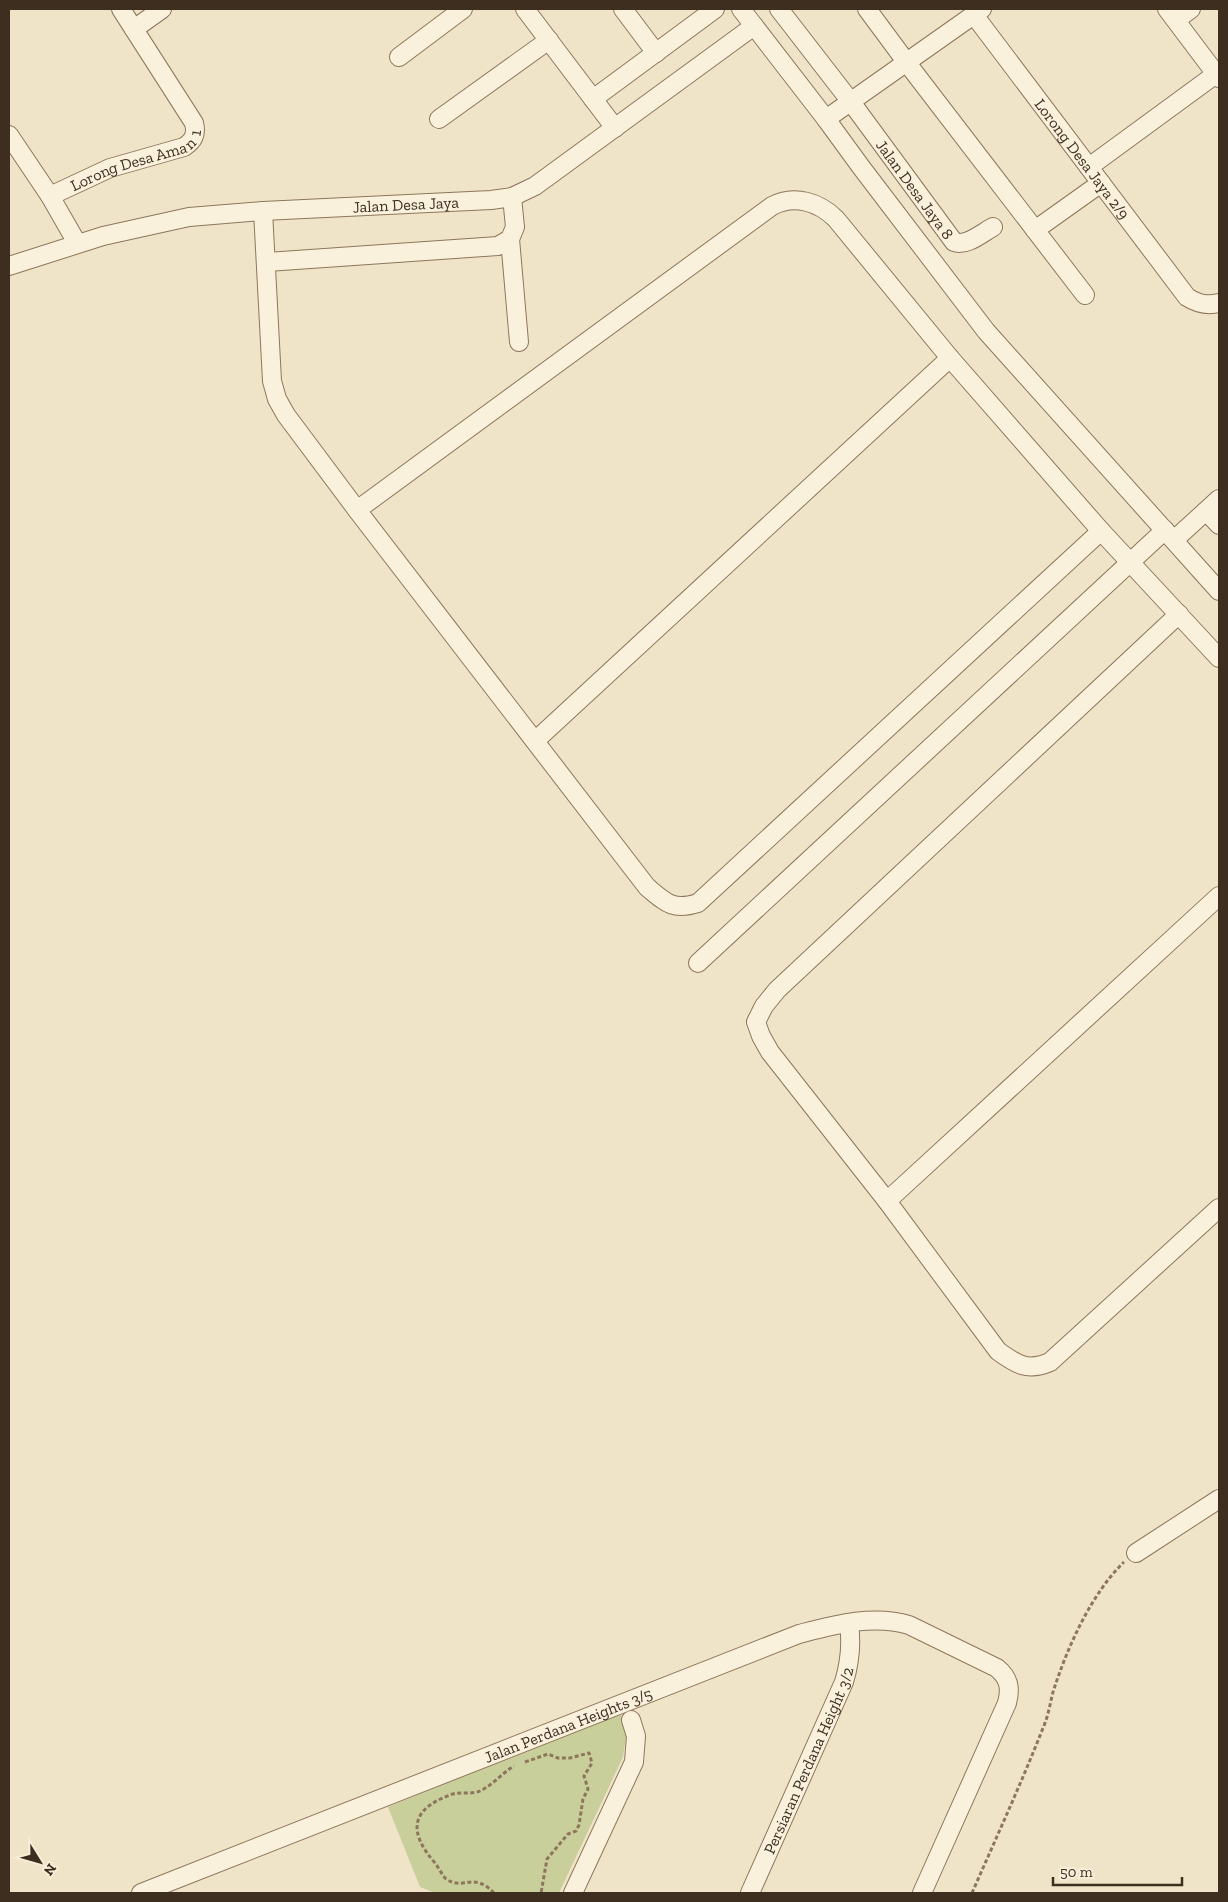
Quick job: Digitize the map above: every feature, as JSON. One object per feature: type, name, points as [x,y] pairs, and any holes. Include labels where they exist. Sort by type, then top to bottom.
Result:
[{"type":"street","name":"Lorong Desa Aman 1","points":[[50,196],[110,168],[184,148],[192,141],[196,131],[194,124],[121,9]]},
{"type":"street","points":[[134,29],[162,9]]},
{"type":"street","points":[[399,57],[463,9]]},
{"type":"street","points":[[525,9],[616,128]]},
{"type":"street","points":[[623,9],[656,53]]},
{"type":"street","points":[[593,99],[715,9]]},
{"type":"street","points":[[741,9],[986,331],[1219,591]]},
{"type":"street","name":"Jalan Desa Jaya 8","points":[[779,9],[852,102],[954,242],[960,244],[966,242],[993,227]]},
{"type":"street","points":[[867,9],[907,64],[1085,295]]},
{"type":"street","points":[[1089,167],[1218,76],[1171,14],[1191,9]]},
{"type":"street","points":[[826,119],[907,64],[978,12]]},
{"type":"street","name":"Lorong Desa Jaya 2/9","points":[[978,12],[1089,167],[1181,290],[1194,301],[1209,305],[1219,302]]},
{"type":"street","name":"Jalan Desa Jaya","points":[[9,266],[77,243],[152,224],[189,217],[263,211],[492,200],[512,197],[535,186],[754,26]]},
{"type":"street","points":[[440,119],[549,40]]},
{"type":"street","points":[[9,135],[50,196],[77,243]]},
{"type":"street","points":[[1035,230],[1101,183]]},
{"type":"street","points":[[512,197],[515,227],[510,239],[519,342]]},
{"type":"street","points":[[357,510],[772,206],[786,200],[819,205],[827,210],[950,358],[1131,564],[1219,658]]},
{"type":"street","points":[[263,211],[272,381],[277,399],[286,415],[647,887],[670,906],[685,907],[698,903],[1102,531]]},
{"type":"street","points":[[267,262],[498,246],[510,239]]},
{"type":"street","points":[[535,742],[950,358]]},
{"type":"street","points":[[698,963],[1131,564],[1206,511],[1219,499]]},
{"type":"street","points":[[1206,511],[1219,525]]},
{"type":"street","points":[[1179,614],[777,990],[764,1006],[756,1022],[770,1052],[887,1201],[998,1351],[1023,1367],[1040,1366],[1050,1362],[1219,1208]]},
{"type":"street","points":[[887,1201],[1219,896]]},
{"type":"street","points":[[1136,1553],[1219,1498]]},
{"type":"street","name":"Jalan Perdana Heights 3/5","points":[[141,1893],[799,1634],[833,1625],[880,1620],[895,1621],[909,1625],[997,1668],[1008,1681],[1009,1695],[1007,1703],[922,1893]]},
{"type":"street","name":"Persiaran Perdana Height 3/2","points":[[750,1893],[844,1682],[851,1651],[849,1624]]},
{"type":"street","points":[[573,1893],[634,1762],[636,1736],[631,1720]]},
{"type":"path","points":[[972,1893],[1038,1742],[1054,1689],[1077,1633],[1101,1588],[1136,1553]]},
{"type":"path","points":[[494,1893],[486,1884],[478,1881],[454,1883],[444,1877],[441,1869],[423,1849],[416,1834],[418,1819],[428,1808],[441,1799],[452,1794],[479,1792],[494,1782],[504,1772],[519,1764],[548,1754],[558,1758],[570,1758],[589,1753],[592,1763],[584,1776],[588,1789],[583,1799],[579,1825],[576,1831],[568,1834],[547,1859],[541,1893]]},
{"type":"green space","points":[[620,1713],[627,1731],[623,1757],[559,1893],[435,1893],[420,1887],[388,1807]]}]
